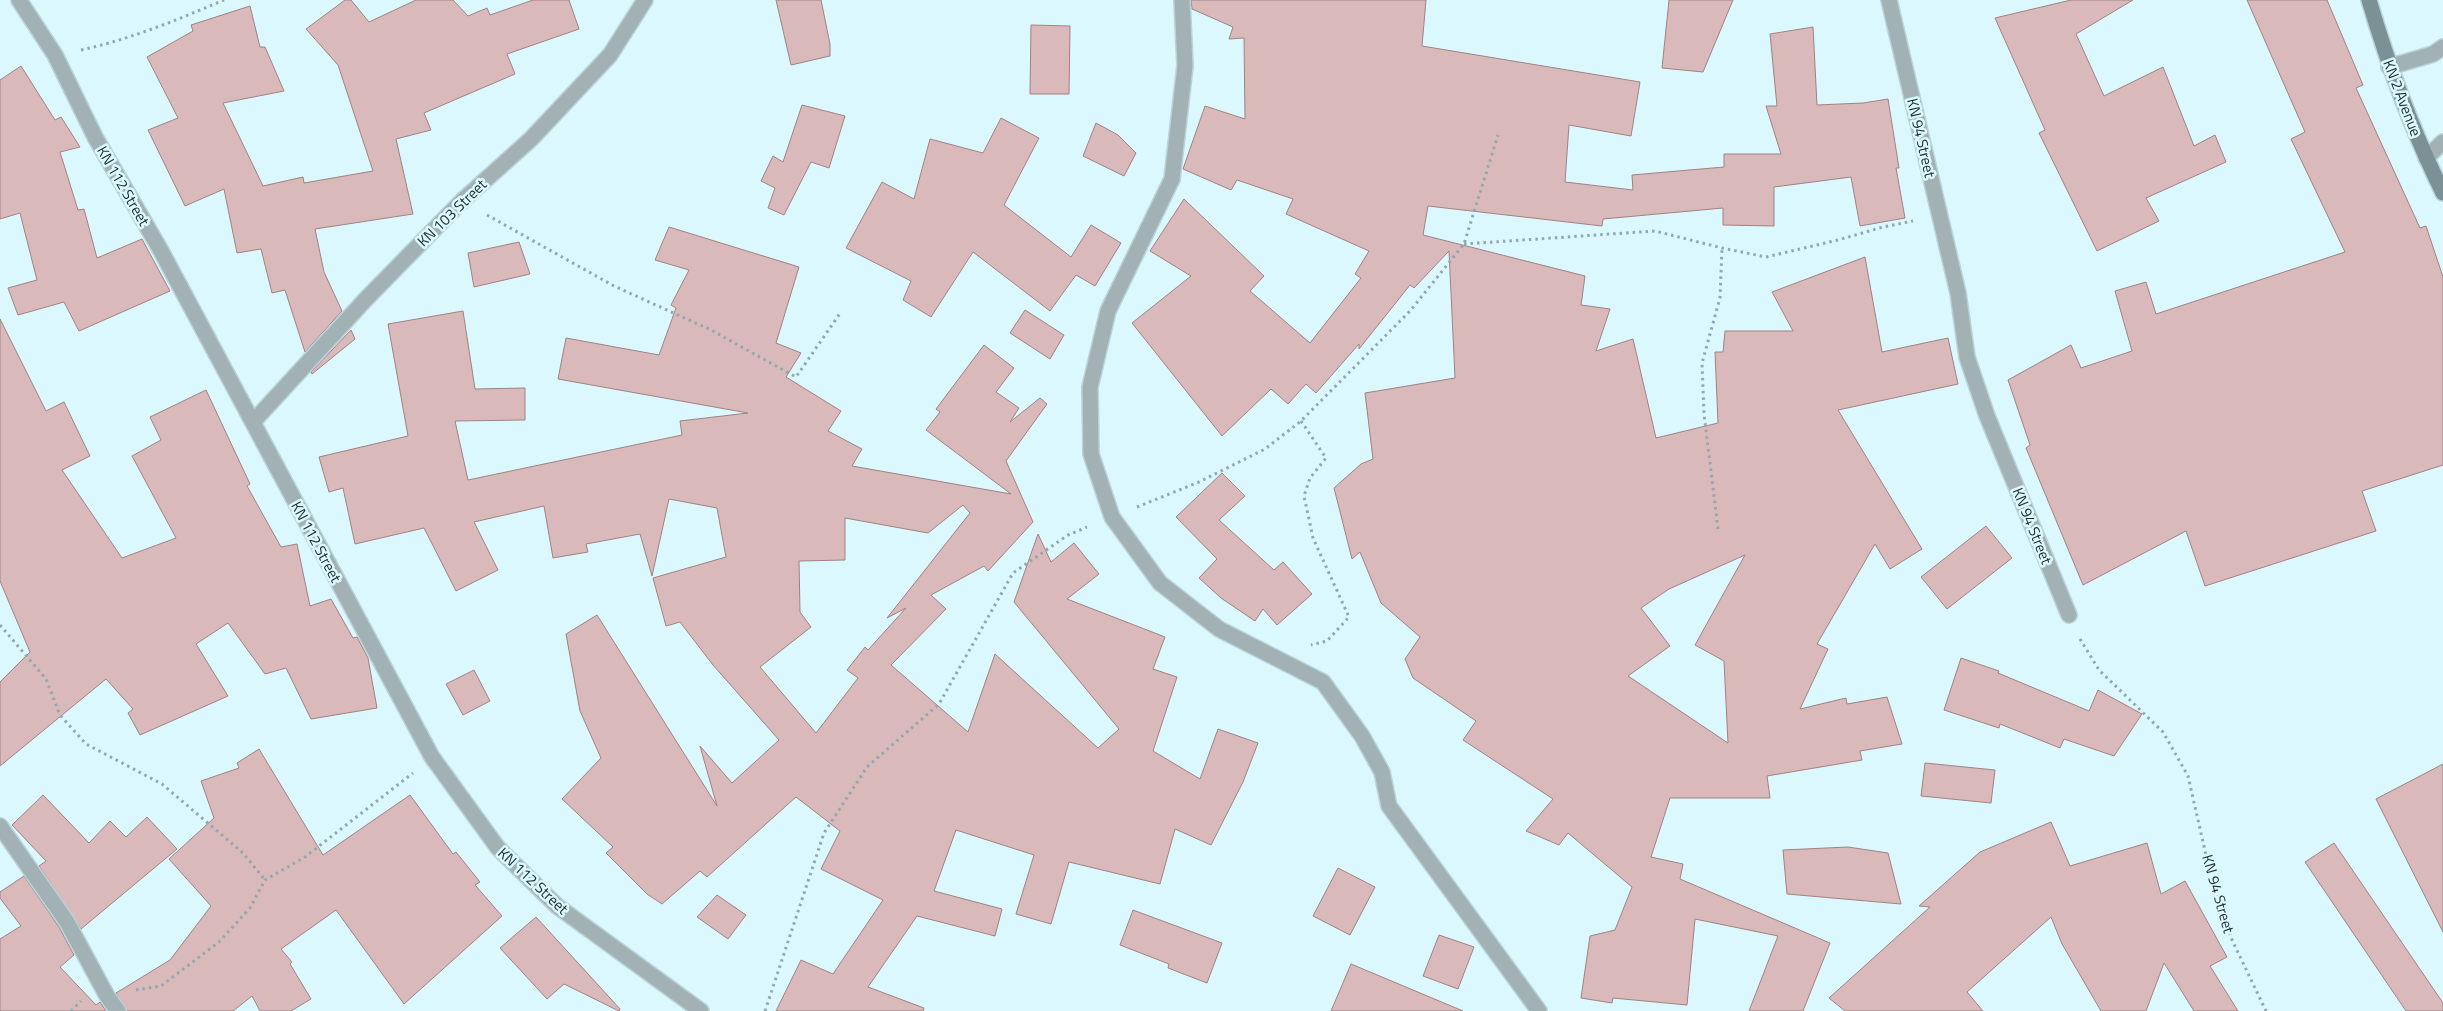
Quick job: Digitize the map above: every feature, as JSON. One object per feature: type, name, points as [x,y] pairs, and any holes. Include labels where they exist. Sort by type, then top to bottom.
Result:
[{"type":"main road","name":"KN 2 Avenue","points":[[2369,0],[2389,67],[2426,158],[2443,193]]},
{"type":"street","name":"KN 112 Street","points":[[19,0],[55,55],[95,137],[160,249],[432,758],[498,848],[557,906],[701,1011]]},
{"type":"street","name":"KN 103 Street","points":[[253,422],[366,299],[462,201],[531,139],[610,55],[645,0]]},
{"type":"street","points":[[1182,0],[1185,66],[1172,179],[1108,311],[1090,387],[1091,454],[1112,517],[1160,583],[1219,629],[1322,682],[1362,736],[1382,772],[1389,806],[1539,1011]]},
{"type":"street","name":"KN 94 Street","points":[[1889,0],[1958,293],[1967,357],[1987,416],[2069,616]]},
{"type":"street","points":[[2389,67],[2433,54],[2443,47]]},
{"type":"street","points":[[2426,158],[2443,142]]},
{"type":"street","points":[[0,826],[68,922],[107,996],[118,1011]]},
{"type":"path","points":[[110,43],[164,26],[224,0]]},
{"type":"path","points":[[1112,517],[1199,482],[1265,450],[1301,421],[1410,311],[1464,244],[1498,135]]},
{"type":"path","points":[[462,201],[614,286],[711,330],[796,377],[842,312]]},
{"type":"path","points":[[1464,244],[1655,231],[1766,257],[1838,240],[1883,226],[1911,223],[1938,207]]},
{"type":"path","points":[[1718,529],[1704,414],[1702,363],[1720,298],[1722,248]]},
{"type":"path","points":[[1271,655],[1327,641],[1349,617],[1313,538],[1304,496],[1310,478],[1326,458],[1301,421]]},
{"type":"path","points":[[765,1011],[824,833],[867,767],[939,704],[1013,573],[1068,535]]},
{"type":"path","name":"KN 94 Street","points":[[2069,616],[2099,670],[2163,732],[2188,776],[2208,864],[2232,940],[2266,1011]]},
{"type":"path","points":[[0,625],[46,679],[60,715],[86,744],[162,784],[243,853],[265,880]]},
{"type":"path","points":[[70,1011],[80,1002],[161,986],[219,942],[250,908],[265,880],[312,852],[432,758]]},
{"type":"building","points":[[345,0],[351,0],[369,22],[416,0],[453,0],[468,16],[487,8],[490,15],[533,0],[569,0],[579,29],[507,54],[515,74],[424,113],[431,130],[396,139],[413,214],[315,229],[324,272],[342,311],[305,352],[285,290],[272,293],[261,249],[237,253],[224,189],[185,206],[148,130],[178,118],[147,57],[193,31],[191,25],[250,6],[260,47],[265,47],[284,91],[223,103],[263,186],[303,177],[304,183],[373,171],[338,65],[306,29]]},
{"type":"building","points":[[776,0],[821,0],[830,44],[830,56],[791,65]]},
{"type":"building","points":[[1191,0],[1426,0],[1422,46],[1640,82],[1631,136],[1569,125],[1565,182],[1633,190],[1632,175],[1724,167],[1724,154],[1781,154],[1766,106],[1777,106],[1770,34],[1813,27],[1817,105],[1863,103],[1888,99],[1899,168],[1896,168],[1905,218],[1860,226],[1851,177],[1774,187],[1774,226],[1723,225],[1723,208],[1603,219],[1602,226],[1428,206],[1423,235],[1585,276],[1581,305],[1610,309],[1596,351],[1633,339],[1656,438],[1718,423],[1715,352],[1723,352],[1725,331],[1793,331],[1772,292],[1865,257],[1882,352],[1948,338],[1958,384],[1838,410],[1922,549],[1890,569],[1875,544],[1817,644],[1828,649],[1800,709],[1846,698],[1847,704],[1887,697],[1902,744],[1860,751],[1862,760],[1767,776],[1770,798],[1670,798],[1651,857],[1683,864],[1680,879],[1830,943],[1803,1011],[1749,1011],[1778,936],[1695,919],[1687,1005],[1613,998],[1612,1003],[1581,998],[1590,936],[1615,930],[1632,887],[1568,833],[1559,845],[1526,831],[1553,799],[1463,740],[1476,721],[1413,678],[1405,659],[1420,637],[1381,603],[1360,552],[1352,559],[1334,488],[1361,464],[1373,459],[1365,393],[1455,378],[1449,251],[1414,288],[1410,285],[1359,349],[1359,344],[1316,393],[1306,384],[1288,404],[1271,389],[1222,436],[1132,323],[1191,276],[1150,251],[1184,199],[1264,276],[1250,291],[1310,343],[1361,278],[1355,274],[1369,251],[1286,214],[1293,199],[1237,180],[1231,190],[1183,169],[1205,106],[1245,119],[1244,38],[1229,39],[1233,27],[1192,9]],"holes":[[[1745,555],[1695,645],[1724,661],[1728,743],[1628,676],[1670,646],[1641,608],[1669,589]]]},
{"type":"building","points":[[1669,0],[1733,0],[1703,72],[1662,68]]},
{"type":"building","points":[[2071,0],[2133,0],[2076,34],[2104,96],[2163,67],[2194,146],[2215,135],[2226,162],[2146,198],[2159,221],[2097,251],[2039,133],[2045,130],[1995,18]]},
{"type":"building","points":[[2247,0],[2327,0],[2363,85],[2356,88],[2420,228],[2426,226],[2443,277],[2443,465],[2362,491],[2376,531],[2205,586],[2186,531],[2083,585],[2026,448],[2030,445],[2008,380],[2071,345],[2081,368],[2132,351],[2115,291],[2146,282],[2156,314],[2345,252],[2291,139],[2305,132]]},
{"type":"building","points":[[1031,25],[1070,26],[1069,94],[1030,94]]},
{"type":"building","points":[[21,66],[55,120],[61,117],[80,147],[60,152],[78,210],[84,209],[97,258],[142,239],[170,291],[79,331],[64,302],[18,315],[8,288],[37,280],[20,213],[0,219],[0,80]]},
{"type":"building","points":[[802,105],[845,116],[829,168],[811,162],[784,215],[768,208],[775,188],[761,181],[773,156],[783,162]]},
{"type":"building","points":[[1001,118],[1039,138],[1004,205],[1071,257],[1091,225],[1121,243],[1095,286],[1076,275],[1050,311],[973,252],[931,317],[903,300],[911,281],[846,248],[882,182],[914,199],[930,139],[983,153]]},
{"type":"building","points":[[1096,123],[1118,135],[1136,153],[1124,176],[1083,156]]},
{"type":"building","points":[[669,227],[799,267],[776,343],[801,353],[786,377],[841,411],[828,431],[862,449],[852,466],[1011,494],[926,430],[940,412],[936,409],[984,345],[1014,368],[996,392],[1019,408],[1010,422],[1040,398],[1047,404],[1006,461],[1033,522],[988,571],[984,566],[931,595],[946,609],[891,665],[968,732],[995,654],[1098,748],[1119,729],[1014,602],[1038,534],[1051,562],[1074,543],[1099,574],[1067,599],[1165,637],[1153,669],[1177,677],[1153,751],[1200,779],[1218,729],[1258,743],[1243,782],[1211,845],[1175,829],[1160,884],[1069,862],[1051,924],[1016,914],[1034,855],[956,830],[934,891],[1002,909],[995,936],[917,916],[868,987],[924,1008],[923,1011],[776,1011],[801,960],[833,974],[883,900],[821,869],[840,831],[796,797],[707,877],[700,871],[662,904],[647,894],[606,853],[613,847],[562,799],[601,758],[580,711],[566,634],[597,615],[717,806],[700,746],[732,783],[779,740],[713,665],[680,622],[666,626],[653,578],[726,557],[717,508],[669,499],[652,576],[640,534],[586,544],[588,552],[553,558],[544,506],[474,522],[498,570],[456,591],[424,528],[355,544],[343,488],[329,492],[319,457],[408,436],[388,324],[463,311],[475,389],[525,388],[525,420],[455,421],[468,480],[682,435],[680,421],[748,413],[558,379],[566,338],[659,355],[676,308],[671,305],[689,270],[655,260]],"holes":[[[963,505],[970,513],[887,618],[906,608],[868,650],[865,647],[847,670],[858,678],[816,733],[760,667],[811,627],[800,612],[799,561],[845,560],[845,518],[928,533]]]},
{"type":"building","points":[[519,242],[530,274],[474,287],[468,253]]},
{"type":"building","points":[[1025,310],[1064,335],[1050,359],[1010,333]]},
{"type":"building","points":[[0,319],[46,411],[64,402],[90,456],[62,470],[122,558],[176,538],[132,456],[161,440],[150,417],[206,390],[250,484],[247,486],[281,547],[297,544],[310,606],[331,599],[353,638],[357,637],[368,658],[377,708],[311,719],[286,668],[265,674],[228,623],[196,644],[228,696],[140,735],[128,713],[133,709],[106,679],[0,766],[0,682],[30,652],[0,581]]},
{"type":"building","points":[[351,330],[355,339],[312,374],[311,372]]},
{"type":"building","points":[[1222,473],[1245,496],[1219,520],[1274,570],[1283,562],[1312,594],[1277,625],[1263,609],[1255,621],[1221,598],[1199,578],[1217,559],[1176,517]]},
{"type":"building","points":[[1986,526],[2012,558],[1947,609],[1921,577]]},
{"type":"building","points":[[1961,658],[1999,671],[1998,673],[2089,711],[2098,690],[2142,714],[2114,756],[2064,739],[2060,748],[2000,724],[1999,728],[1944,710]]},
{"type":"building","points":[[474,670],[490,701],[463,715],[446,684]]},
{"type":"building","points":[[259,749],[323,855],[410,795],[453,854],[456,852],[480,882],[475,885],[502,916],[404,1004],[336,910],[281,949],[292,962],[290,964],[311,999],[291,1011],[260,1011],[252,996],[233,1011],[127,1011],[116,993],[170,960],[211,906],[169,859],[214,818],[201,781],[239,768],[237,763]]},
{"type":"building","points":[[1925,763],[1995,770],[1991,803],[1921,796]]},
{"type":"building","points":[[2443,764],[2443,932],[2376,799]]},
{"type":"building","points":[[43,795],[89,843],[110,821],[126,837],[147,817],[177,849],[81,929],[39,866],[46,861],[12,825]]},
{"type":"building","points":[[2051,822],[2070,866],[2147,843],[2161,894],[2185,881],[2227,957],[2210,966],[2238,1011],[2194,1011],[2164,963],[2146,1011],[2101,1011],[2062,944],[2051,917],[1967,992],[1983,1011],[1845,1011],[1829,998],[1930,907],[1919,906],[1980,852]]},
{"type":"building","points":[[2334,843],[2443,1003],[2443,1011],[2406,1011],[2305,862]]},
{"type":"building","points":[[1848,847],[1888,853],[1901,904],[1787,894],[1783,850]]},
{"type":"building","points":[[1338,868],[1375,887],[1350,935],[1313,916]]},
{"type":"building","points":[[24,876],[59,927],[74,955],[60,967],[96,1005],[100,1002],[106,1011],[0,1011],[0,939],[21,926],[0,898],[0,892]]},
{"type":"building","points":[[717,895],[746,915],[728,939],[697,917]]},
{"type":"building","points":[[1133,910],[1222,943],[1207,983],[1168,968],[1169,964],[1120,945]]},
{"type":"building","points":[[536,917],[620,1009],[619,1011],[564,984],[547,999],[500,948]]},
{"type":"building","points":[[1439,935],[1474,947],[1458,989],[1423,976]]},
{"type":"building","points":[[1351,964],[1463,1011],[1331,1011]]}]
